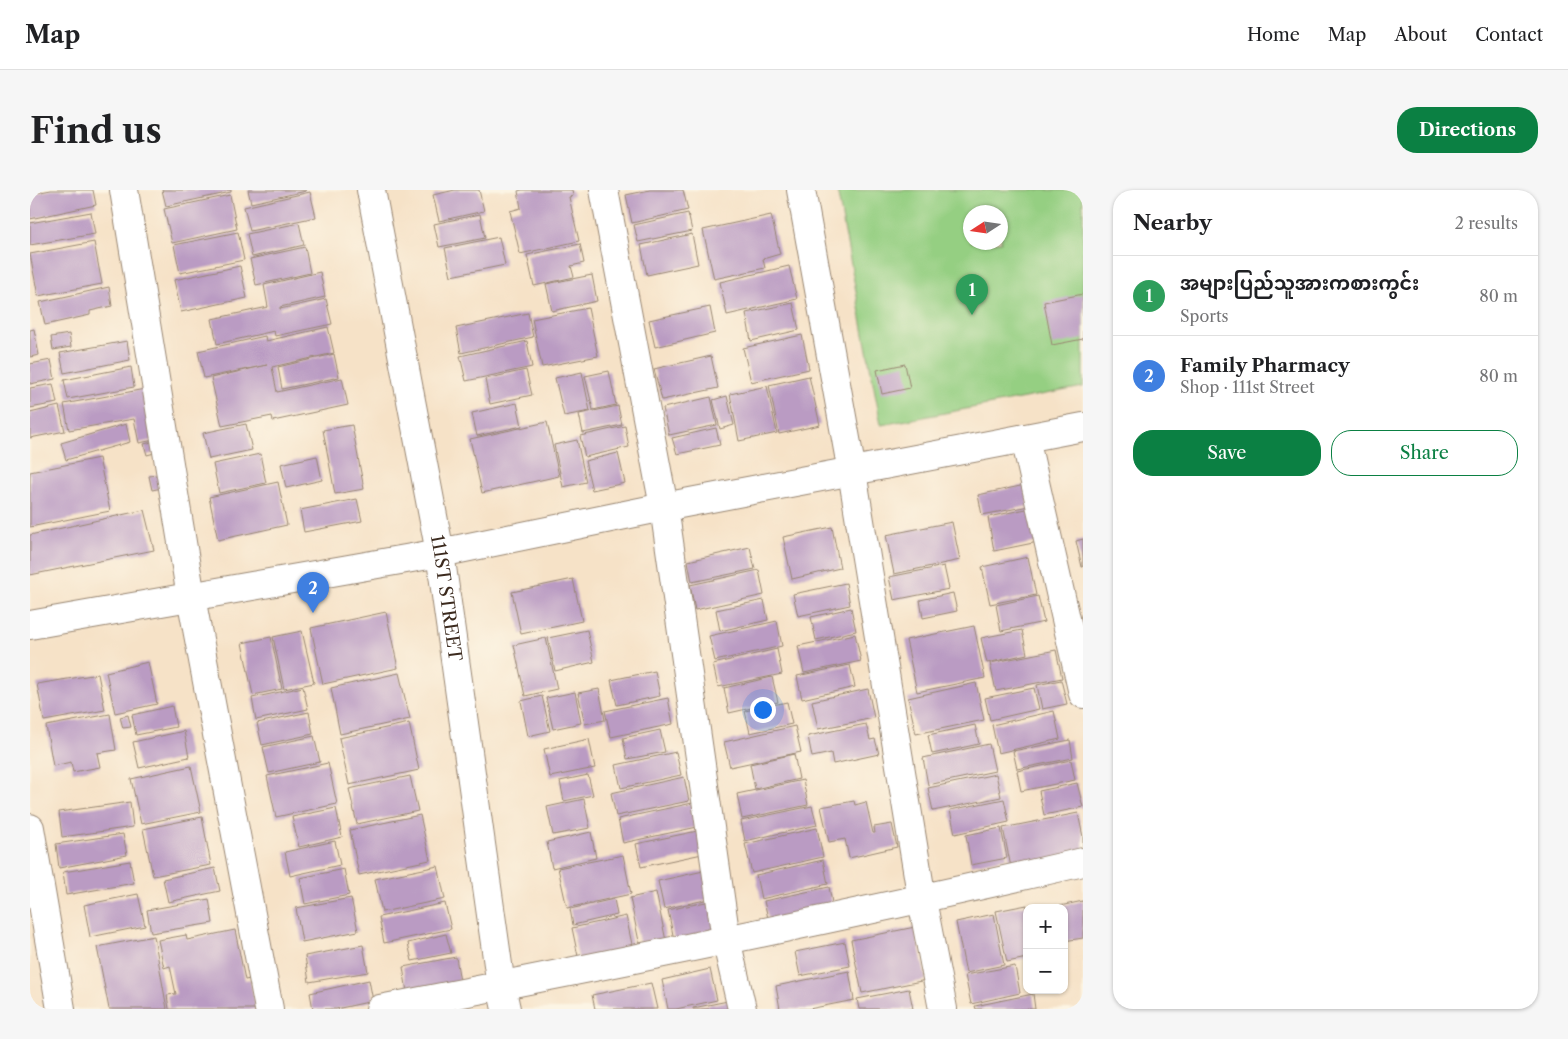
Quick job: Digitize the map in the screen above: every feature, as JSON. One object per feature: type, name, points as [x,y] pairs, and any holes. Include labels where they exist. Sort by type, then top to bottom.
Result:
[{"type":"street","points":[[124,190],[191,597],[269,1009]]},
{"type":"street","name":"111ST STREET","points":[[371,190],[440,553],[503,998]]},
{"type":"street","points":[[604,190],[664,507],[726,939],[742,1009]]},
{"type":"street","points":[[801,190],[852,472],[922,900],[943,1009]]},
{"type":"street","points":[[30,625],[440,553],[664,507],[1083,427]]},
{"type":"street","points":[[1025,438],[1083,694]]},
{"type":"street","points":[[30,828],[61,1009]]},
{"type":"street","points":[[380,1009],[503,998],[726,939],[922,900],[1083,862]]},
{"type":"green space","points":[[837,190],[1083,190],[1083,387],[881,425]]},
{"type":"building","points":[[51,190],[93,190],[96,205],[30,219],[30,194]]},
{"type":"building","points":[[162,190],[231,190],[231,192],[166,206]]},
{"type":"building","points":[[248,190],[306,190],[306,191],[251,203]]},
{"type":"building","points":[[455,190],[479,190],[484,211],[439,221],[433,195]]},
{"type":"building","points":[[572,190],[573,196],[569,197],[579,241],[520,254],[510,211],[521,208],[518,191]]},
{"type":"building","points":[[650,190],[683,190],[688,210],[632,223],[626,195]]},
{"type":"building","points":[[310,192],[316,217],[250,231],[244,207]]},
{"type":"building","points":[[230,195],[237,229],[172,243],[164,209]]},
{"type":"building","points":[[91,212],[95,234],[30,245],[30,223]]},
{"type":"building","points":[[688,213],[692,231],[638,242],[634,225]]},
{"type":"building","points":[[480,214],[485,238],[439,247],[434,224]]},
{"type":"building","points":[[771,215],[780,254],[763,259],[765,268],[714,279],[703,230]]},
{"type":"building","points":[[299,223],[304,245],[252,257],[247,234]]},
{"type":"building","points":[[238,232],[244,260],[180,273],[174,245]]},
{"type":"building","points":[[692,234],[698,264],[647,275],[641,245]]},
{"type":"building","points":[[499,237],[505,265],[451,276],[445,248]]},
{"type":"building","points":[[94,242],[102,284],[38,296],[30,254]]},
{"type":"building","points":[[580,244],[584,263],[571,266],[574,277],[534,286],[527,255]]},
{"type":"building","points":[[305,247],[310,273],[256,285],[250,259]]},
{"type":"building","points":[[240,266],[247,298],[181,312],[174,280]]},
{"type":"building","points":[[789,266],[797,299],[727,315],[720,282]]},
{"type":"building","points":[[320,272],[325,297],[280,307],[280,309],[326,299],[332,324],[275,336],[274,331],[217,344],[212,319],[268,307],[264,285]]},
{"type":"building","points":[[592,275],[597,301],[552,311],[546,284]]},
{"type":"building","points":[[109,287],[112,306],[90,311],[90,315],[45,325],[40,302]]},
{"type":"building","points":[[1083,294],[1083,339],[1052,345],[1044,302]]},
{"type":"building","points":[[793,303],[799,330],[751,341],[746,313]]},
{"type":"building","points":[[710,307],[715,333],[655,347],[649,320]]},
{"type":"building","points":[[588,308],[598,356],[542,367],[532,319]]},
{"type":"building","points":[[528,313],[533,337],[461,353],[456,328]]},
{"type":"building","points":[[328,327],[334,353],[272,367],[277,392],[342,378],[348,405],[273,421],[272,416],[222,426],[211,378],[267,365],[204,378],[198,351],[265,336],[266,341]]},
{"type":"building","points":[[34,329],[39,355],[30,357],[30,330]]},
{"type":"building","points":[[69,334],[71,347],[53,350],[51,337]]},
{"type":"building","points":[[802,335],[809,369],[751,382],[743,348]]},
{"type":"building","points":[[127,341],[130,360],[64,373],[60,353]]},
{"type":"building","points":[[527,341],[532,367],[466,381],[460,356]]},
{"type":"building","points":[[334,354],[339,377],[282,389],[278,367]]},
{"type":"building","points":[[711,356],[718,388],[662,400],[654,369]]},
{"type":"building","points":[[51,360],[55,379],[30,384],[30,364]]},
{"type":"building","points":[[905,364],[910,388],[882,394],[877,370]]},
{"type":"building","points":[[131,367],[134,387],[68,399],[64,380]]},
{"type":"building","points":[[526,370],[532,395],[490,404],[485,379]]},
{"type":"building","points":[[609,371],[616,405],[593,410],[585,376]]},
{"type":"building","points":[[582,372],[590,411],[564,416],[555,378]]},
{"type":"building","points":[[809,376],[820,425],[779,434],[769,385]]},
{"type":"building","points":[[53,384],[57,403],[30,408],[30,388]]},
{"type":"building","points":[[767,386],[777,433],[739,441],[730,394]]},
{"type":"building","points":[[145,389],[154,440],[139,443],[134,419],[69,430],[64,404]]},
{"type":"building","points":[[727,396],[734,425],[720,429],[713,400]]},
{"type":"building","points":[[711,397],[717,425],[669,435],[663,408]]},
{"type":"building","points":[[517,403],[522,426],[477,436],[472,413]]},
{"type":"building","points":[[59,406],[65,431],[30,438],[30,413]]},
{"type":"building","points":[[618,406],[622,425],[583,433],[579,414]]},
{"type":"building","points":[[547,422],[559,476],[482,493],[470,439]]},
{"type":"building","points":[[126,424],[130,442],[66,460],[61,443]]},
{"type":"building","points":[[246,424],[252,450],[209,459],[203,433]]},
{"type":"building","points":[[352,425],[364,489],[335,494],[323,430]]},
{"type":"building","points":[[625,426],[629,447],[585,457],[580,436]]},
{"type":"building","points":[[716,428],[720,445],[677,454],[672,438]]},
{"type":"building","points":[[160,440],[162,451],[147,455],[144,444]]},
{"type":"building","points":[[577,440],[586,482],[563,487],[554,445]]},
{"type":"building","points":[[618,453],[625,483],[592,490],[585,461]]},
{"type":"building","points":[[260,454],[266,483],[219,493],[213,464]]},
{"type":"building","points":[[317,456],[322,480],[286,488],[281,464]]},
{"type":"building","points":[[99,458],[110,511],[30,527],[30,472]]},
{"type":"building","points":[[164,474],[167,487],[152,490],[149,476]]},
{"type":"building","points":[[278,482],[287,525],[218,540],[209,497]]},
{"type":"building","points":[[1025,485],[1029,506],[982,515],[978,495]]},
{"type":"building","points":[[357,499],[362,521],[304,532],[300,510]]},
{"type":"building","points":[[1031,508],[1038,542],[994,551],[988,517]]},
{"type":"building","points":[[144,510],[154,550],[30,575],[30,535]]},
{"type":"building","points":[[952,522],[960,560],[894,574],[886,535]]},
{"type":"building","points":[[832,527],[840,568],[792,579],[783,537]]},
{"type":"building","points":[[1083,539],[1083,567],[1082,567],[1076,541]]},
{"type":"building","points":[[750,547],[755,569],[692,582],[688,561]]},
{"type":"building","points":[[1028,557],[1036,595],[990,604],[982,567]]},
{"type":"building","points":[[944,566],[949,589],[894,600],[889,577]]},
{"type":"building","points":[[759,570],[764,595],[695,610],[690,585]]},
{"type":"building","points":[[573,579],[582,621],[521,634],[512,592]]},
{"type":"building","points":[[846,583],[850,605],[798,616],[793,594]]},
{"type":"building","points":[[953,593],[957,611],[923,618],[920,600]]},
{"type":"building","points":[[1038,596],[1044,622],[1001,631],[996,605]]},
{"type":"building","points":[[764,600],[768,620],[720,631],[716,610]]},
{"type":"building","points":[[851,608],[856,631],[816,640],[811,617]]},
{"type":"building","points":[[386,612],[398,668],[323,684],[311,628]]},
{"type":"building","points":[[777,621],[782,646],[715,661],[709,636]]},
{"type":"building","points":[[974,626],[985,678],[917,692],[906,640]]},
{"type":"building","points":[[587,630],[594,662],[555,671],[548,638]]},
{"type":"building","points":[[1022,630],[1027,654],[987,663],[981,638]]},
{"type":"building","points":[[302,631],[314,683],[284,689],[273,637]]},
{"type":"building","points":[[855,634],[861,661],[804,673],[798,646]]},
{"type":"building","points":[[271,637],[282,689],[253,695],[242,643]]},
{"type":"building","points":[[546,638],[557,689],[525,696],[514,645]]},
{"type":"building","points":[[777,649],[782,674],[718,687],[713,664]]},
{"type":"building","points":[[1056,650],[1062,678],[996,691],[990,663]]},
{"type":"building","points":[[148,662],[157,704],[115,713],[106,672]]},
{"type":"building","points":[[850,665],[855,687],[802,699],[797,676]]},
{"type":"building","points":[[655,671],[660,696],[617,705],[611,680]]},
{"type":"building","points":[[399,673],[410,719],[340,734],[331,688]]},
{"type":"building","points":[[98,674],[105,710],[44,721],[37,684]]},
{"type":"building","points":[[772,677],[778,702],[729,713],[724,688]]},
{"type":"building","points":[[1061,680],[1067,704],[1042,709],[1037,685]]},
{"type":"building","points":[[976,683],[984,720],[916,734],[908,698]]},
{"type":"building","points":[[303,687],[308,709],[256,720],[252,698]]},
{"type":"building","points":[[1034,688],[1039,709],[990,720],[985,698]]},
{"type":"building","points":[[599,689],[605,720],[585,724],[578,693]]},
{"type":"building","points":[[868,689],[874,718],[818,729],[812,701]]},
{"type":"building","points":[[575,692],[581,723],[553,729],[546,698]]},
{"type":"building","points":[[542,696],[550,731],[528,736],[521,701]]},
{"type":"building","points":[[668,698],[673,724],[611,737],[605,711]]},
{"type":"building","points":[[787,702],[792,724],[750,733],[745,711]]},
{"type":"building","points":[[172,706],[176,727],[136,735],[132,715]]},
{"type":"building","points":[[1054,711],[1060,739],[998,753],[992,725]]},
{"type":"building","points":[[309,712],[313,734],[262,745],[257,723]]},
{"type":"building","points":[[110,714],[116,750],[97,753],[100,767],[73,772],[71,762],[53,766],[46,726]]},
{"type":"building","points":[[128,715],[131,727],[123,728],[120,717]]},
{"type":"building","points":[[409,723],[419,770],[349,785],[339,738]]},
{"type":"building","points":[[866,724],[870,740],[875,739],[879,754],[833,764],[831,753],[812,757],[808,736]]},
{"type":"building","points":[[975,725],[979,744],[932,754],[928,735]]},
{"type":"building","points":[[795,726],[801,752],[730,767],[724,742]]},
{"type":"building","points":[[660,730],[665,752],[627,759],[623,738]]},
{"type":"building","points":[[184,731],[189,757],[139,768],[133,742]]},
{"type":"building","points":[[314,736],[320,762],[269,773],[263,747]]},
{"type":"building","points":[[589,739],[595,768],[550,777],[544,749]]},
{"type":"building","points":[[1070,740],[1073,758],[1017,769],[1013,751]]},
{"type":"building","points":[[989,744],[995,771],[928,785],[923,758]]},
{"type":"building","points":[[676,752],[681,775],[621,788],[616,765]]},
{"type":"building","points":[[794,754],[799,779],[755,789],[750,764]]},
{"type":"building","points":[[1071,760],[1075,780],[1021,791],[1017,771]]},
{"type":"building","points":[[328,763],[337,804],[276,817],[267,776]]},
{"type":"building","points":[[191,766],[201,812],[141,824],[131,779]]},
{"type":"building","points":[[996,774],[1001,797],[933,811],[928,788]]},
{"type":"building","points":[[588,775],[593,795],[564,801],[560,781]]},
{"type":"building","points":[[410,776],[418,811],[357,824],[349,789]]},
{"type":"building","points":[[684,777],[689,801],[616,816],[611,793]]},
{"type":"building","points":[[803,780],[808,805],[742,819],[737,794]]},
{"type":"building","points":[[1077,783],[1083,807],[1044,815],[1039,791]]},
{"type":"building","points":[[584,799],[590,828],[553,835],[547,807]]},
{"type":"building","points":[[1004,799],[1009,822],[955,834],[950,810]]},
{"type":"building","points":[[854,801],[855,805],[866,802],[873,833],[875,833],[874,827],[892,824],[897,847],[849,858],[845,839],[829,842],[821,807]]},
{"type":"building","points":[[130,802],[133,827],[62,837],[59,812]]},
{"type":"building","points":[[697,802],[702,826],[623,843],[618,819]]},
{"type":"building","points":[[812,806],[817,825],[745,841],[741,821]]},
{"type":"building","points":[[336,808],[342,837],[299,847],[292,817]]},
{"type":"building","points":[[1078,813],[1083,837],[1083,862],[1013,877],[1003,828]]},
{"type":"building","points":[[420,815],[430,860],[359,875],[350,830]]},
{"type":"building","points":[[202,817],[211,865],[153,876],[143,829]]},
{"type":"building","points":[[817,828],[823,857],[752,873],[745,844]]},
{"type":"building","points":[[1001,828],[1007,858],[971,865],[966,835]]},
{"type":"building","points":[[702,830],[707,853],[641,867],[636,844]]},
{"type":"building","points":[[591,832],[596,858],[552,868],[547,842]]},
{"type":"building","points":[[123,834],[127,855],[59,868],[56,844]]},
{"type":"building","points":[[335,841],[340,865],[290,876],[285,852]]},
{"type":"building","points":[[623,855],[631,894],[567,908],[558,868]]},
{"type":"building","points":[[823,860],[828,884],[761,899],[756,875]]},
{"type":"building","points":[[130,861],[134,883],[66,895],[63,872]]},
{"type":"building","points":[[438,866],[445,899],[382,912],[375,879]]},
{"type":"building","points":[[215,868],[220,891],[168,902],[163,879]]},
{"type":"building","points":[[344,869],[349,895],[305,904],[300,878]]},
{"type":"building","points":[[708,870],[714,898],[664,909],[658,881]]},
{"type":"building","points":[[829,887],[834,913],[770,927],[764,901]]},
{"type":"building","points":[[656,892],[667,946],[641,951],[630,898]]},
{"type":"building","points":[[138,894],[145,926],[90,937],[84,905]]},
{"type":"building","points":[[351,898],[358,931],[302,942],[296,908]]},
{"type":"building","points":[[209,899],[213,923],[151,933],[147,910]]},
{"type":"building","points":[[614,899],[617,915],[573,925],[570,909]]},
{"type":"building","points":[[715,900],[722,935],[675,945],[668,910]]},
{"type":"building","points":[[1083,901],[1083,938],[1068,940],[1068,904]]},
{"type":"building","points":[[445,903],[451,929],[384,943],[379,917]]},
{"type":"building","points":[[1023,906],[1023,959],[1007,962],[996,911]]},
{"type":"building","points":[[994,914],[1004,965],[966,973],[956,922]]},
{"type":"building","points":[[626,916],[633,949],[579,961],[572,928]]},
{"type":"building","points":[[915,927],[926,980],[862,993],[851,940]]},
{"type":"building","points":[[235,930],[245,980],[250,979],[256,1009],[169,1009],[167,995],[176,994],[170,966],[164,968],[158,940],[186,935],[187,940]]},
{"type":"building","points":[[446,934],[451,953],[412,961],[408,943]]},
{"type":"building","points":[[154,936],[167,1009],[109,1009],[97,947]]},
{"type":"building","points":[[845,942],[850,966],[800,976],[795,952]]},
{"type":"building","points":[[363,945],[368,972],[309,982],[305,956]]},
{"type":"building","points":[[456,957],[460,982],[407,992],[403,967]]},
{"type":"building","points":[[1015,966],[1020,993],[971,1004],[965,975]]},
{"type":"building","points":[[710,969],[717,1000],[668,1009],[662,980]]},
{"type":"building","points":[[849,971],[854,1000],[809,1009],[780,1009],[776,986]]},
{"type":"building","points":[[369,980],[373,1001],[336,1009],[313,1009],[310,993]]},
{"type":"building","points":[[651,983],[657,1009],[595,1009],[592,995]]},
{"type":"building","points":[[909,989],[913,1009],[859,1009],[857,999]]},
{"type":"building","points":[[1033,994],[1035,1009],[976,1009],[975,1006]]},
{"type":"building","points":[[733,1000],[735,1009],[693,1009],[693,1008]]},
{"type":"place","name":"အများပြည်သူအားကစားကွင်း","points":[[972,315]]},
{"type":"place","name":"Family Pharmacy","points":[[313,613]]}]
